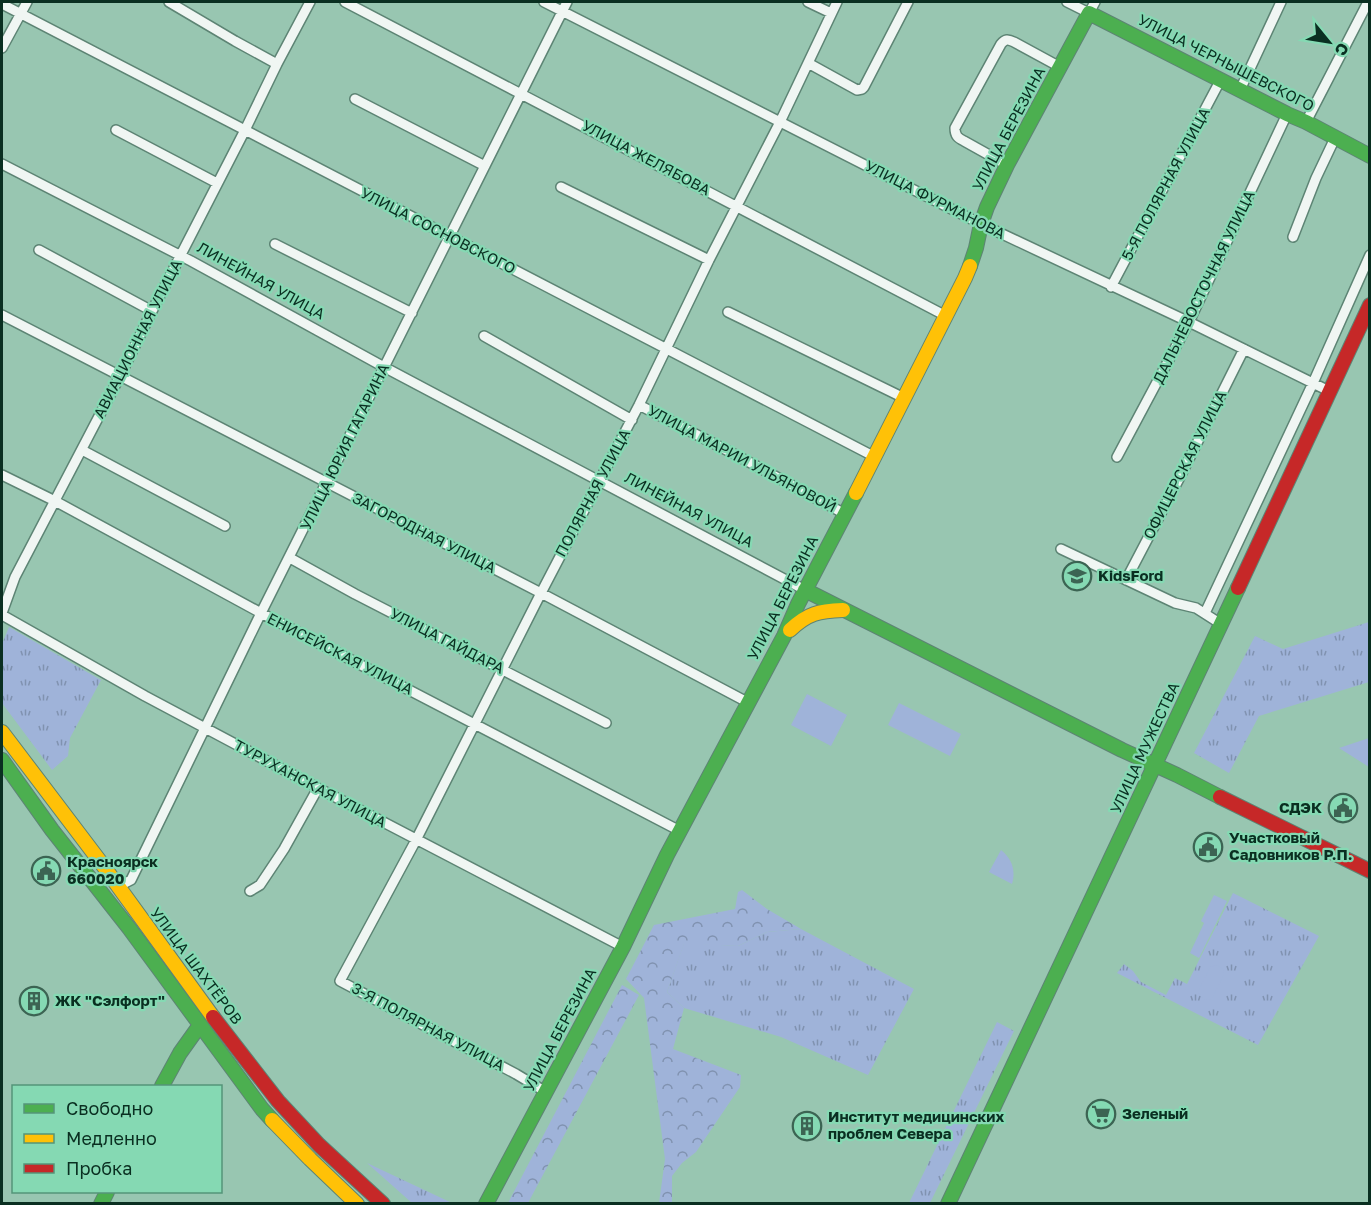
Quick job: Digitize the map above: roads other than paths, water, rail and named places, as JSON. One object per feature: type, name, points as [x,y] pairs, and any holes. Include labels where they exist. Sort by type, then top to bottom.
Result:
[{"type":"street","points":[[2,48],[27,2]]},
{"type":"street","points":[[170,2],[277,64]]},
{"type":"street","name":"АВИАЦИОННАЯ УЛИЦА","points":[[2,614],[15,577],[310,2]]},
{"type":"street","name":"УЛИЦА ЖЕЛЯБОВА","points":[[345,2],[946,316]]},
{"type":"street","name":"УЛИЦА ФУРМАНОВА","points":[[544,2],[981,224],[1329,391]]},
{"type":"street","name":"УЛИЦА ЮРИЯ ГАГАРИНА","points":[[117,887],[131,880],[261,613],[567,2]]},
{"type":"street","points":[[808,2],[831,13]]},
{"type":"street","name":"ПОЛЯРНАЯ УЛИЦА","points":[[340,981],[416,840],[541,593],[632,420],[837,2]]},
{"type":"street","points":[[808,63],[857,90],[862,89],[908,2]]},
{"type":"street","name":"УЛИЦА ЧЕРНЫШЕВСКОГО","points":[[1067,2],[1092,7],[1220,81],[1370,156]]},
{"type":"street","points":[[1240,90],[1281,2]]},
{"type":"street","points":[[1306,122],[1368,2]]},
{"type":"street","name":"УЛИЦА СОСНОВСКОГО","points":[[2,4],[875,457]]},
{"type":"street","name":"УЛИЦА БЕРЕЗИНА","points":[[486,1203],[622,947],[875,457],[965,278],[987,207],[1007,165],[1092,7]]},
{"type":"street","points":[[1007,165],[957,137],[955,133],[1001,44],[1009,40],[1060,67]]},
{"type":"street","name":"5-Я ПОЛЯРНАЯ УЛИЦА","points":[[1111,286],[1220,81]]},
{"type":"street","points":[[355,99],[485,166]]},
{"type":"street","name":"ДАЛЬНЕВОСТОЧНАЯ УЛИЦА","points":[[1117,457],[1189,322],[1287,114]]},
{"type":"street","points":[[116,130],[217,183]]},
{"type":"street","points":[[1293,237],[1316,178],[1335,138]]},
{"type":"street","name":"ЛИНЕЙНАЯ УЛИЦА","points":[[2,164],[180,256],[599,482],[805,590],[1115,747],[1156,764],[1370,871]]},
{"type":"street","points":[[561,187],[709,260]]},
{"type":"street","points":[[275,244],[412,313]]},
{"type":"street","points":[[39,250],[152,310]]},
{"type":"street","points":[[1205,613],[1313,383],[1370,255]]},
{"type":"street","name":"УЛИЦА МУЖЕСТВА","points":[[948,1203],[1370,306]]},
{"type":"street","points":[[728,312],[904,398]]},
{"type":"street","name":"ЗАГОРОДНАЯ УЛИЦА","points":[[2,315],[749,703]]},
{"type":"street","name":"УЛИЦА МАРИИ УЛЬЯНОВОЙ","points":[[484,336],[632,420]]},
{"type":"street","name":"ОФИЦЕРСКАЯ УЛИЦА","points":[[1126,580],[1244,349]]},
{"type":"street","name":"УЛИЦА МАРИИ УЛЬЯНОВОЙ","points":[[639,405],[845,514]]},
{"type":"street","points":[[82,450],[225,526]]},
{"type":"street","name":"ЕНИСЕЙСКАЯ УЛИЦА","points":[[2,475],[680,831]]},
{"type":"street","points":[[1061,549],[1175,603],[1196,608],[1221,624]]},
{"type":"street","name":"УЛИЦА ГАЙДАРА","points":[[290,558],[355,594],[606,723]]},
{"type":"street","points":[[784,636],[800,619],[812,613],[845,610]]},
{"type":"street","name":"ТУРУХАНСКАЯ УЛИЦА","points":[[2,614],[145,696],[622,947]]},
{"type":"street","name":"УЛИЦА ШАХТЁРОВ","points":[[2,732],[278,1101],[319,1144],[383,1203]]},
{"type":"street","name":"УЛИЦА ШАХТЁРОВ","points":[[2,760],[262,1109],[357,1203]]},
{"type":"street","points":[[250,891],[260,885],[284,849],[318,788]]},
{"type":"street","name":"3-Я ПОЛЯРНАЯ УЛИЦА","points":[[340,981],[546,1092]]},
{"type":"street","points":[[163,1085],[180,1053],[200,1025]]},
{"type":"place","name":"KidsFord","points":[[1077,576]]},
{"type":"place","name":"СДЭК","points":[[1343,808]]},
{"type":"place","name":"Участковый Садовников Р.П.","points":[[1208,847]]},
{"type":"place","name":"Красноярск 660020","points":[[46,871]]},
{"type":"place","name":"ЖК \"Сэлфорт\"","points":[[34,1001]]},
{"type":"place","name":"Зеленый","points":[[1101,1114]]},
{"type":"place","name":"Институт медицинских проблем Севера","points":[[807,1126]]}]
